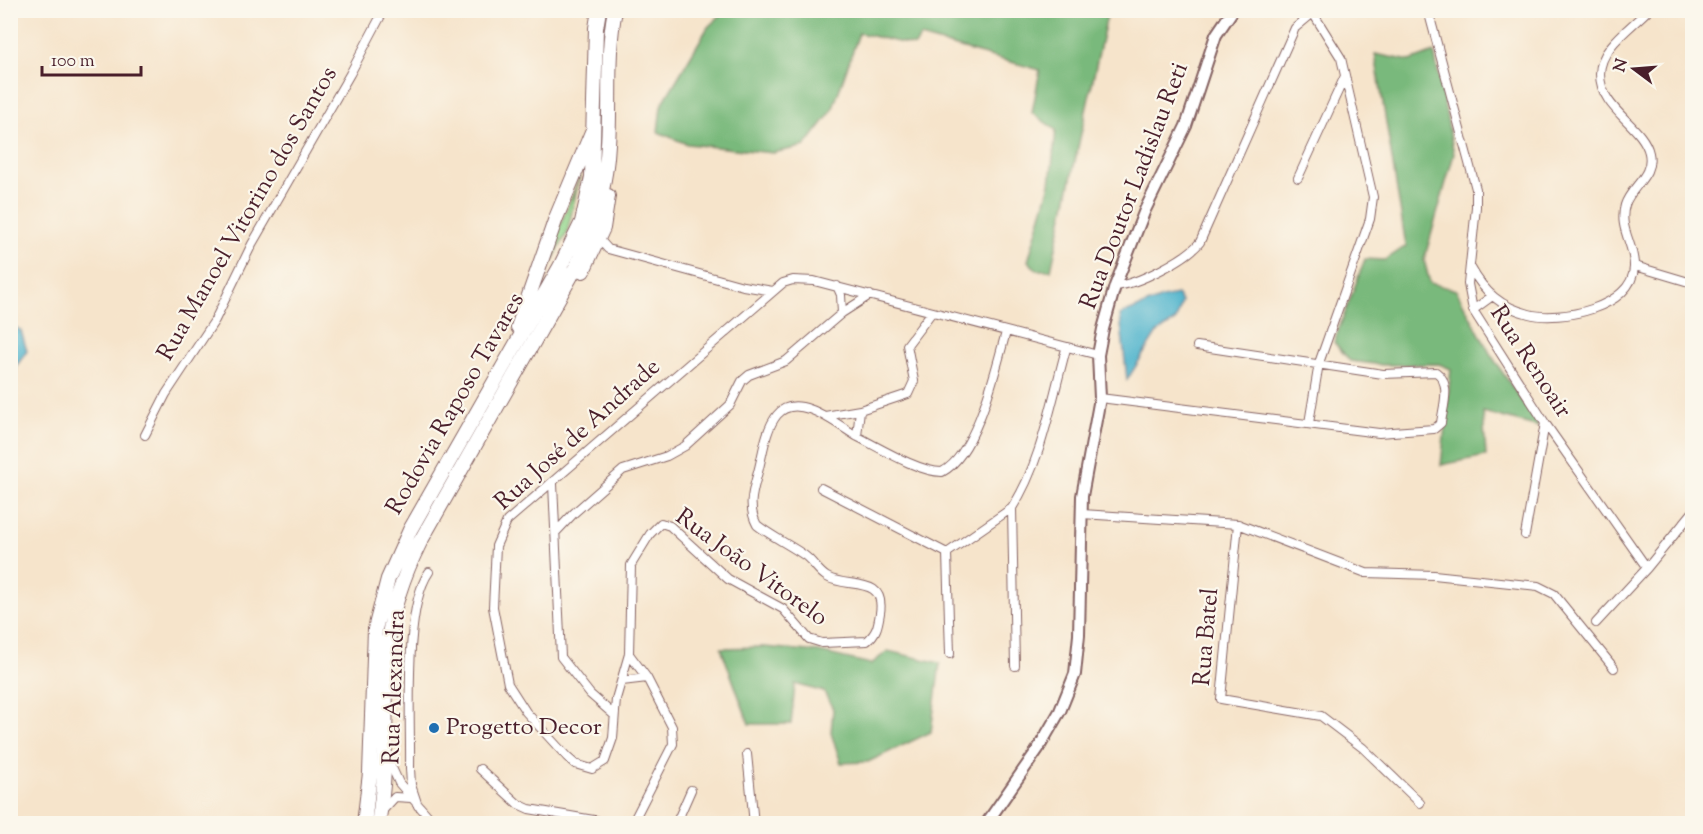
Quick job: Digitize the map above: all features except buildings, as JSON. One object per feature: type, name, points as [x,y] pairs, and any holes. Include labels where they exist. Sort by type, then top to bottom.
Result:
[{"type":"highway","name":"Rodovia Raposo Tavares","points":[[364,824],[372,738],[373,650],[380,607],[388,579],[410,530],[560,267],[582,222],[591,177],[595,127],[596,28],[599,10]]},
{"type":"highway","name":"Rodovia Raposo Tavares","points":[[378,820],[386,756],[388,642],[399,590],[420,542],[531,347],[587,242],[601,198],[608,146],[611,45],[615,10]]},
{"type":"highway","points":[[501,371],[556,218],[595,127]]},
{"type":"highway","points":[[531,347],[556,314],[590,259],[604,244],[608,146]]},
{"type":"street","name":"Rua Manoel Vitorino dos Santos","points":[[145,435],[166,394],[215,320],[252,244],[351,74],[384,10]]},
{"type":"street","name":"Rua Doutor Ladislau Reti","points":[[986,824],[1038,748],[1060,711],[1076,674],[1082,496],[1100,398],[1098,355],[1115,286],[1144,210],[1186,126],[1216,35],[1233,10]]},
{"type":"street","name":"Rua Renoair","points":[[1428,10],[1476,189],[1468,284],[1473,310],[1545,423],[1647,568]]},
{"type":"street","points":[[1470,267],[1491,297],[1530,315],[1566,316],[1580,313],[1597,307],[1622,291],[1628,284],[1635,266],[1623,219],[1626,203],[1650,165],[1649,152],[1606,98],[1600,74],[1602,60],[1609,48],[1648,10]]},
{"type":"street","points":[[1115,286],[1133,283],[1174,262],[1200,242],[1295,28],[1312,12],[1338,50],[1373,189],[1373,203],[1370,219],[1318,363],[1309,423]]},
{"type":"street","points":[[1298,178],[1345,76]]},
{"type":"street","points":[[604,244],[743,286],[772,291]]},
{"type":"street","points":[[1635,266],[1692,283]]},
{"type":"street","name":"Rua José de Andrade","points":[[631,565],[629,654],[614,715],[614,738],[605,761],[599,767],[585,768],[567,757],[526,712],[508,684],[493,607],[496,546],[507,521],[553,484],[772,291],[794,280],[837,286],[1066,349],[1098,355]]},
{"type":"street","points":[[837,286],[841,295],[842,314]]},
{"type":"street","points":[[556,532],[573,513],[623,470],[667,456],[685,446],[730,405],[742,381],[748,375],[786,361],[842,314],[870,295]]},
{"type":"street","points":[[1473,310],[1491,297]]},
{"type":"street","points":[[824,416],[860,410],[908,394],[914,381],[907,345],[932,312]]},
{"type":"street","name":"Rua João Vitorelo","points":[[631,565],[656,525],[666,524],[728,579],[783,609],[809,639],[822,643],[859,643],[873,636],[881,606],[876,592],[864,585],[839,582],[824,575],[805,555],[757,525],[752,517],[751,496],[769,430],[777,415],[788,407],[794,406],[824,416],[857,436],[928,471],[947,470],[956,461],[983,410],[1006,332]]},
{"type":"street","points":[[1100,398],[1379,433],[1438,427],[1441,423],[1445,386],[1442,377],[1436,372],[1383,374],[1197,346]]},
{"type":"street","points":[[947,553],[1012,508],[1033,464],[1066,349]]},
{"type":"street","points":[[857,436],[860,410]]},
{"type":"street","points":[[1525,535],[1545,423]]},
{"type":"street","points":[[553,484],[561,657],[590,694],[614,715]]},
{"type":"street","points":[[821,488],[947,553]]},
{"type":"street","points":[[1012,508],[1015,666]]},
{"type":"street","points":[[1596,622],[1647,568],[1692,513]]},
{"type":"street","points":[[1082,514],[1238,524],[1366,573],[1434,575],[1539,586],[1554,594],[1614,668]]},
{"type":"street","name":"Rua Batel","points":[[1238,524],[1221,699],[1321,716],[1363,748],[1420,803]]},
{"type":"street","points":[[947,553],[950,654]]},
{"type":"street","name":"Rua Alexandra","points":[[418,806],[411,785],[410,768],[414,622],[420,589],[429,572]]},
{"type":"street","points":[[629,654],[647,678],[672,727],[673,744],[632,824]]},
{"type":"street","points":[[622,681],[647,678]]},
{"type":"street","points":[[747,754],[754,824]]},
{"type":"street","points":[[386,756],[399,783],[435,824]]},
{"type":"street","points":[[480,769],[518,804],[529,809],[617,824]]},
{"type":"street","points":[[676,824],[691,790]]},
{"type":"street","points":[[378,820],[395,797],[411,798]]},
{"type":"green space","points":[[923,10],[969,21],[973,11],[1108,11],[1051,270],[1037,270],[1028,261],[1050,184],[1056,130],[1032,113],[1040,70],[920,37],[915,46],[859,33],[832,111],[805,146],[773,153],[687,144],[658,132],[661,106],[708,27],[725,11]]},
{"type":"green space","points":[[1434,52],[1454,154],[1424,260],[1430,283],[1456,290],[1491,355],[1539,427],[1483,412],[1486,456],[1441,465],[1451,369],[1439,364],[1383,365],[1350,361],[1334,342],[1365,259],[1385,260],[1406,246],[1375,54],[1410,61]]},
{"type":"green space","points":[[580,175],[567,233],[531,301]]},
{"type":"green space","points":[[764,647],[819,652],[871,664],[888,651],[940,663],[931,732],[868,762],[841,763],[831,733],[833,709],[824,692],[795,684],[791,724],[749,724],[721,648]]},
{"type":"water","points":[[1177,295],[1182,302],[1176,320],[1156,334],[1127,380],[1120,315],[1162,298]]},
{"type":"water","points":[[11,324],[21,331],[27,351],[17,365],[11,398]]},
{"type":"place","name":"Progetto Decor","points":[[434,728]]}]
